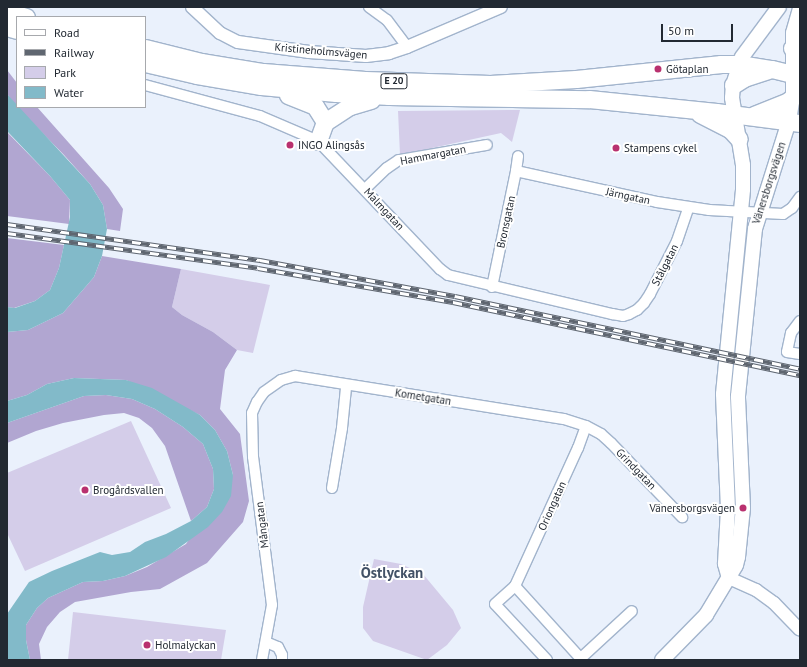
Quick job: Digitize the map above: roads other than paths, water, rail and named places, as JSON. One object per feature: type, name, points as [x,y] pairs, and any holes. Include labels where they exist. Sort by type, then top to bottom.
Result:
[{"type":"highway","points":[[7,11],[23,16]]},
{"type":"highway","name":"E 20","points":[[146,48],[201,62],[264,72],[365,80],[490,84],[576,79],[721,64],[739,64],[772,69],[796,75]]},
{"type":"highway","name":"E 20","points":[[146,63],[197,75],[261,86],[336,93],[389,96],[589,98],[794,122]]},
{"type":"highway","points":[[733,85],[744,78],[772,69]]},
{"type":"highway","points":[[261,86],[315,106],[325,122]]},
{"type":"highway","points":[[318,141],[325,122],[350,106],[389,96]]},
{"type":"highway","points":[[742,115],[787,102],[793,97]]},
{"type":"highway","points":[[690,109],[730,129],[739,139]]},
{"type":"main road","points":[[741,210],[743,165],[739,139],[742,115],[732,98],[733,85],[739,64],[747,49],[779,7]]},
{"type":"main road","points":[[794,122],[793,97],[796,75],[796,53],[793,33],[799,8]]},
{"type":"main road","name":"Vänersborgsvägen","points":[[662,660],[706,615],[736,565],[743,508],[738,424],[738,380],[755,229],[794,122]]},
{"type":"main road","name":"Vänersborgsvägen","points":[[728,578],[725,564],[728,509],[723,394],[741,210]]},
{"type":"street","name":"Kristineholmsvägen","points":[[192,7],[220,33],[238,42],[309,52],[366,56],[389,53],[407,47],[501,7]]},
{"type":"street","points":[[370,7],[387,20],[407,47]]},
{"type":"street","name":"Malmgatan","points":[[146,85],[260,116],[318,141],[440,269],[455,278],[612,314],[624,316],[629,314]]},
{"type":"street","name":"Hammargatan","points":[[365,189],[387,168],[399,160],[487,145]]},
{"type":"street","name":"Bronsgatan","points":[[492,286],[518,156]]},
{"type":"street","name":"Järngatan","points":[[516,172],[689,207],[783,214],[792,208],[800,197]]},
{"type":"street","name":"Stålgatan","points":[[629,314],[638,310],[650,294],[677,241],[689,207]]},
{"type":"street","points":[[800,321],[791,334],[787,352],[800,354]]},
{"type":"street","name":"Kometgatan","points":[[264,392],[281,380],[295,376],[564,419],[586,426]]},
{"type":"street","points":[[332,488],[342,428],[346,388]]},
{"type":"street","name":"Mångatan","points":[[262,660],[272,605],[253,457],[252,413],[256,402],[264,392]]},
{"type":"street","name":"Grindgatan","points":[[586,426],[601,434],[611,443],[682,518]]},
{"type":"street","name":"Oriongatan","points":[[547,660],[495,604],[515,586],[578,448],[586,426]]},
{"type":"street","points":[[728,578],[756,590],[768,599],[800,630]]},
{"type":"street","points":[[515,586],[581,660],[632,611]]},
{"type":"street","points":[[266,642],[278,647],[282,660]]},
{"type":"water","points":[[7,94],[16,104],[16,108],[20,108],[90,184],[103,205],[107,229],[102,256],[94,277],[63,313],[28,330],[7,332],[7,307],[15,308],[35,301],[50,290],[59,268],[70,217],[70,200],[50,176],[7,131]]},
{"type":"water","points":[[74,378],[126,380],[152,388],[200,415],[215,430],[227,451],[233,475],[231,496],[222,512],[208,527],[166,557],[125,576],[103,581],[83,582],[48,598],[37,608],[26,625],[26,640],[30,660],[7,660],[7,614],[29,582],[100,552],[112,555],[130,552],[145,542],[166,534],[191,521],[207,507],[214,489],[213,469],[203,444],[183,427],[155,409],[132,399],[106,395],[84,396],[7,423],[7,401],[27,395],[47,384]]},
{"type":"railway","points":[[7,224],[260,260],[455,296],[800,369]]},
{"type":"railway","points":[[7,233],[258,268],[453,302],[800,375]]},
{"type":"place","name":"Götaplan","points":[[658,69]]},
{"type":"place","name":"INGO Alingsås","points":[[290,145]]},
{"type":"place","name":"Stampens cykel","points":[[616,148]]},
{"type":"place","name":"Brogårdsvallen","points":[[85,490]]},
{"type":"place","name":"Vänersborgsvägen","points":[[743,508]]},
{"type":"place","name":"Holmalyckan","points":[[147,645]]},
{"type":"district","name":"Östlyckan","points":[[392,573]]}]
